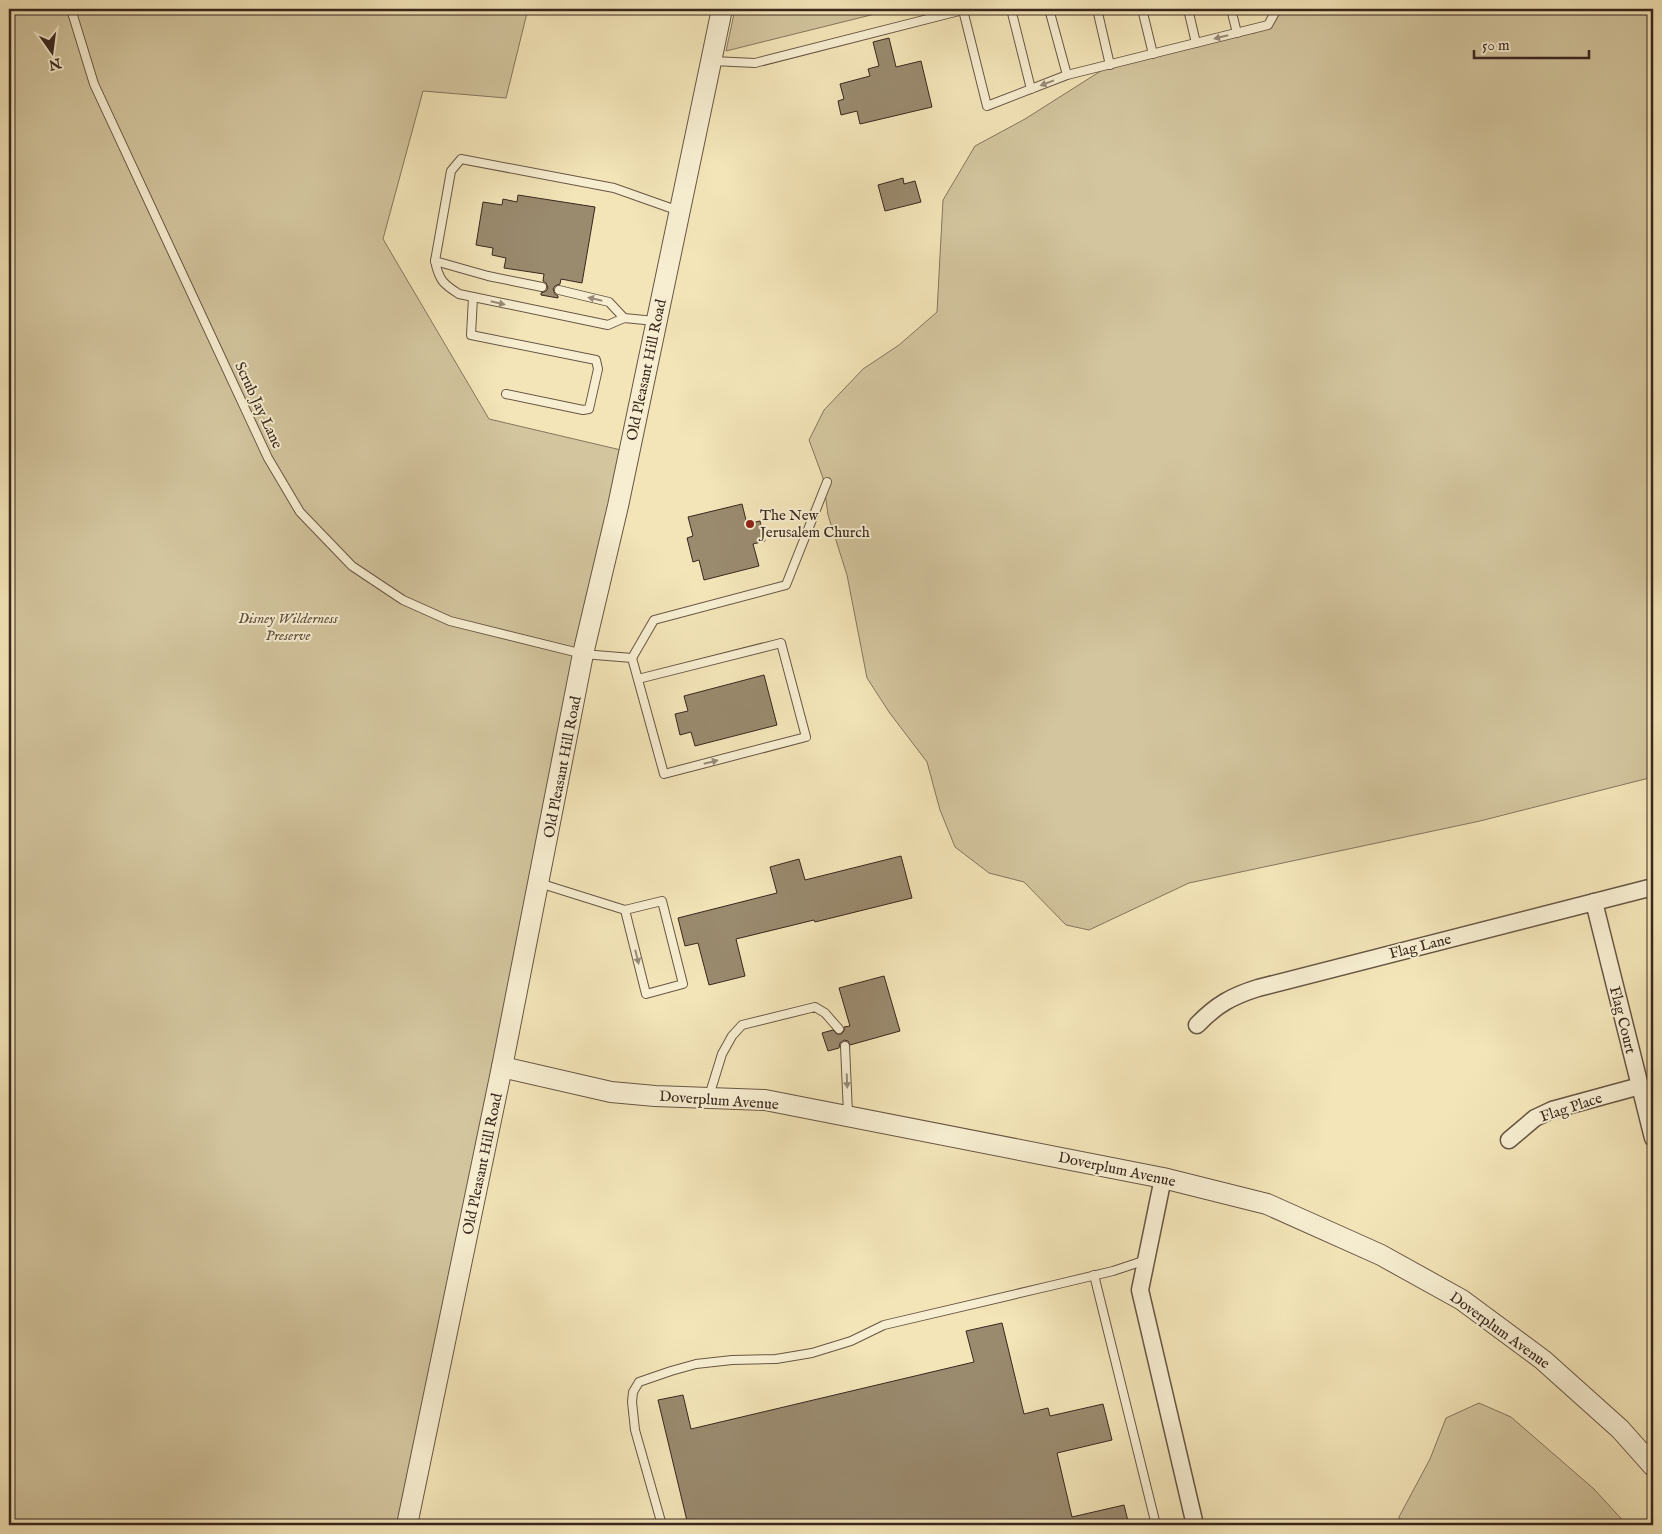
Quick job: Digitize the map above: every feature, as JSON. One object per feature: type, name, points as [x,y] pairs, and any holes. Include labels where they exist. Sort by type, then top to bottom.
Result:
[{"type":"street","name":"Old Pleasant Hill Road","points":[[407,1525],[502,1067],[584,654],[618,506],[722,9]]},
{"type":"street","name":"Flag Lane","points":[[1197,1025],[1221,1003],[1238,994],[1653,887]]},
{"type":"street","name":"Flag Court","points":[[1594,902],[1653,1138]]},
{"type":"street","name":"Doverplum Avenue","points":[[502,1067],[611,1092],[655,1096],[765,1100],[1163,1178],[1267,1204],[1381,1255],[1462,1300],[1543,1360],[1620,1429],[1653,1466]]},
{"type":"street","name":"Flag Place","points":[[1509,1140],[1536,1118],[1552,1110],[1640,1086]]},
{"type":"street","points":[[1163,1178],[1140,1290],[1195,1525]]},
{"type":"lane","name":"Scrub Jay Lane","points":[[71,9],[94,84],[268,458],[300,512],[352,566],[403,600],[450,621],[584,654],[632,658]]},
{"type":"lane","points":[[711,61],[755,63],[965,9],[987,106],[1067,75],[1268,26],[1277,9]]},
{"type":"lane","points":[[1011,9],[1031,89]]},
{"type":"lane","points":[[1049,9],[1067,75]]},
{"type":"lane","points":[[1097,9],[1110,65]]},
{"type":"lane","points":[[1142,9],[1153,54]]},
{"type":"lane","points":[[1188,9],[1196,43]]},
{"type":"lane","points":[[1231,9],[1237,33]]},
{"type":"lane","points":[[656,321],[624,318],[608,325],[473,298],[459,294],[445,285],[438,275],[435,261],[451,171],[461,159],[614,188],[679,211]]},
{"type":"lane","points":[[435,261],[488,276],[542,287]]},
{"type":"lane","points":[[559,290],[609,302],[624,318]]},
{"type":"lane","points":[[473,298],[471,334],[596,360],[598,369],[589,408],[583,410],[506,394]]},
{"type":"lane","points":[[638,680],[781,643],[806,737],[664,774],[638,680],[632,658],[654,620],[786,585],[827,482]]},
{"type":"lane","points":[[539,883],[625,910],[662,901],[683,984],[646,994],[625,910]]},
{"type":"lane","points":[[709,1098],[722,1054],[732,1036],[742,1025],[815,1007],[825,1012],[839,1029]]},
{"type":"lane","points":[[845,1046],[848,1116]]},
{"type":"lane","points":[[662,1525],[636,1430],[632,1402],[633,1392],[639,1382],[696,1364],[776,1358],[812,1353],[851,1341],[884,1325],[1094,1276],[1146,1260]]},
{"type":"lane","points":[[1094,1276],[1156,1525]]},
{"type":"green space","name":"Disney Wilderness Preserve","points":[[9,9],[528,9],[506,98],[423,91],[383,239],[489,419],[621,450],[398,1525],[9,1525]]},
{"type":"green space","points":[[735,9],[895,9],[726,51]]},
{"type":"green space","points":[[1274,9],[1653,9],[1653,777],[1480,821],[1189,883],[1089,930],[1066,925],[1024,882],[989,873],[955,847],[940,810],[927,762],[889,712],[867,678],[847,575],[828,515],[823,478],[809,440],[824,410],[863,369],[899,345],[937,312],[943,200],[975,146],[1025,119],[1107,67],[1224,35],[1255,33],[1265,26]]},
{"type":"green space","points":[[1479,1403],[1511,1417],[1594,1489],[1627,1525],[1400,1525],[1399,1517],[1430,1459],[1446,1418]]},
{"type":"building","points":[[889,38],[896,67],[921,61],[932,107],[860,124],[857,111],[841,115],[838,101],[844,99],[840,84],[870,76],[868,69],[879,66],[873,42]]},
{"type":"building","points":[[903,178],[904,184],[915,181],[921,202],[885,211],[878,185]]},
{"type":"building","points":[[518,195],[595,207],[582,283],[561,279],[560,284],[553,289],[558,298],[541,295],[548,288],[543,281],[544,274],[504,268],[506,258],[492,255],[493,248],[476,245],[483,202],[502,205],[503,199],[517,202]]},
{"type":"building","points":[[742,504],[747,524],[760,521],[765,541],[753,544],[759,566],[704,580],[699,560],[693,562],[687,538],[693,536],[688,517]]},
{"type":"building","points":[[764,675],[777,725],[695,746],[691,732],[680,735],[675,714],[688,711],[684,696]]},
{"type":"building","points":[[901,856],[912,898],[736,939],[745,976],[709,985],[698,943],[685,946],[678,918],[777,893],[770,867],[799,859],[805,880]]},
{"type":"building","points":[[884,976],[900,1031],[850,1045],[848,1041],[844,1040],[840,1043],[839,1048],[828,1051],[822,1033],[833,1030],[837,1034],[841,1034],[844,1031],[844,1027],[850,1026],[839,988]]},
{"type":"building","points":[[1002,1323],[1024,1414],[1048,1408],[1050,1416],[1103,1404],[1112,1440],[1057,1453],[1072,1517],[1124,1505],[1129,1525],[688,1525],[658,1400],[683,1395],[691,1429],[974,1362],[966,1331]]},
{"type":"place","name":"The New Jerusalem Church","points":[[750,524]]}]
